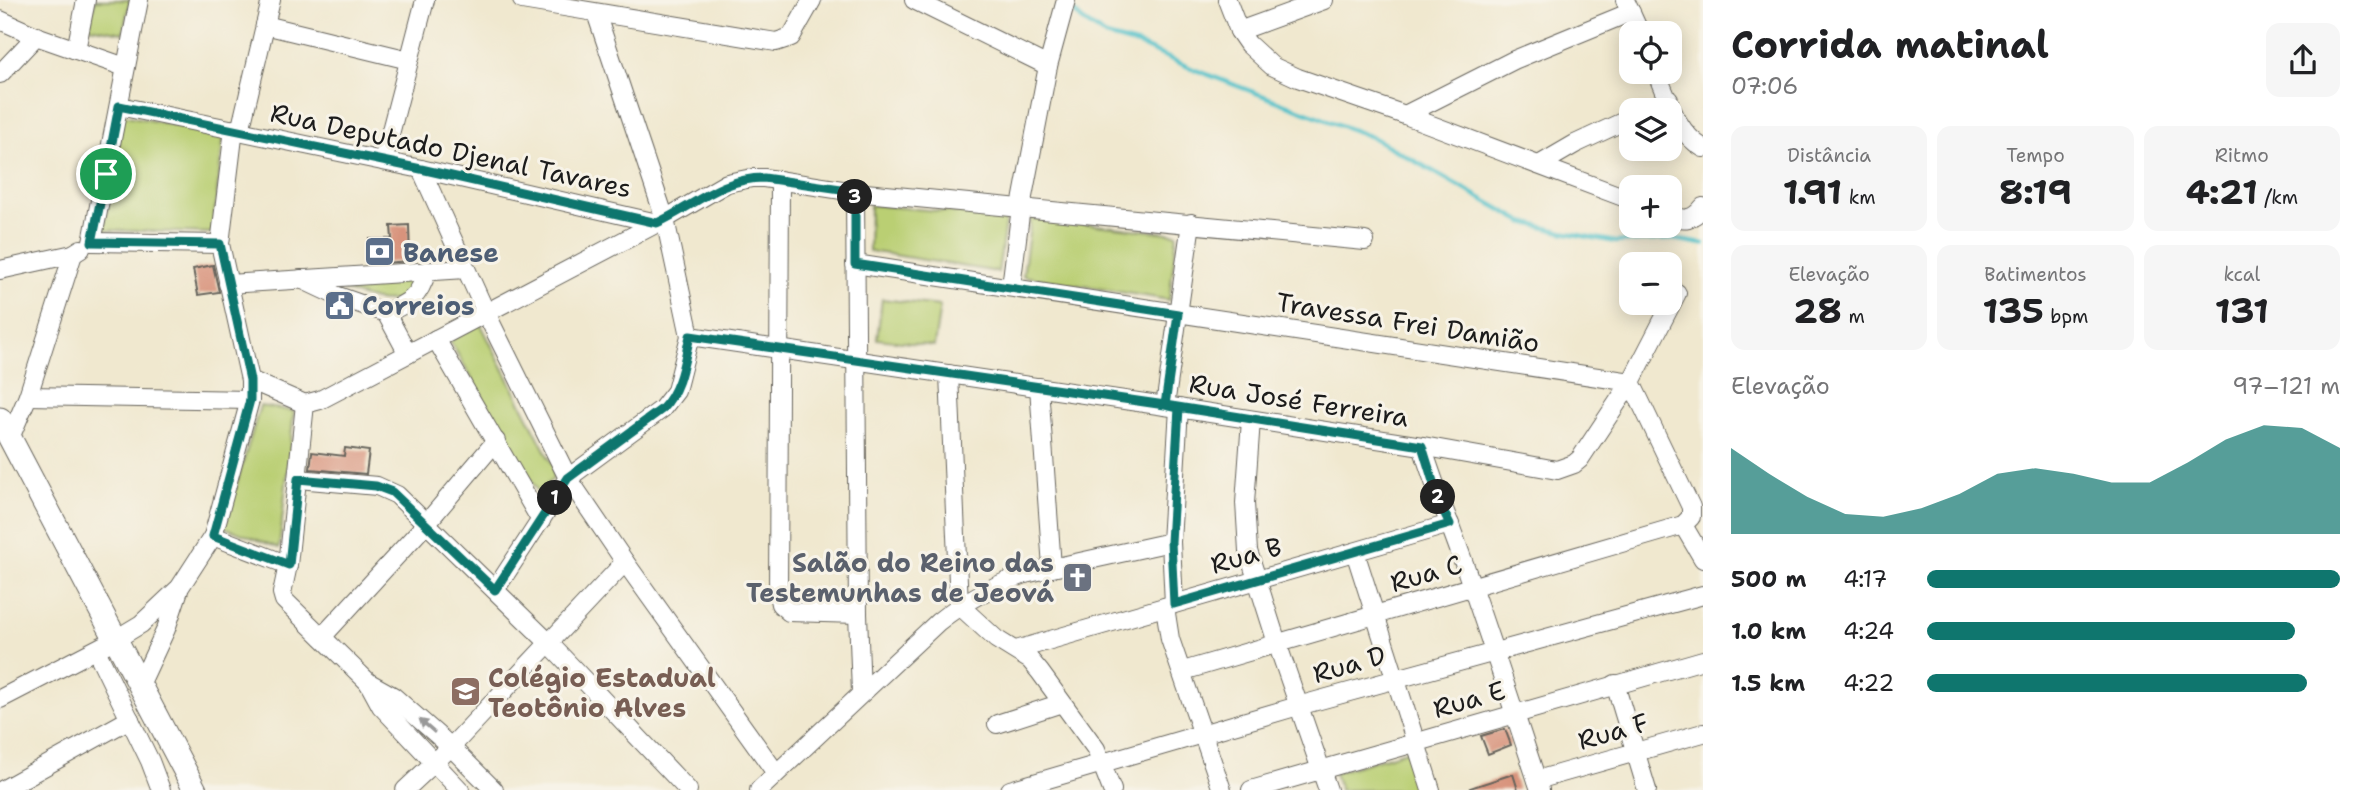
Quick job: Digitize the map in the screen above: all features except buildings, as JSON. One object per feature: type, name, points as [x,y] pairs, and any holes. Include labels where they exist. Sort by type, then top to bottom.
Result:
[{"type":"main road","points":[[5,428],[195,790]]},
{"type":"street","points":[[76,50],[86,0]]},
{"type":"street","points":[[92,242],[139,0]]},
{"type":"street","points":[[0,699],[117,639],[150,617],[180,587],[213,536],[250,400],[250,380],[220,244],[237,130],[271,0]]},
{"type":"street","points":[[383,161],[425,0]]},
{"type":"street","points":[[522,0],[776,42],[791,37],[812,0]]},
{"type":"street","points":[[915,0],[1048,66]]},
{"type":"street","points":[[1227,0],[1239,31],[1248,44],[1272,66],[1298,78],[1619,195]]},
{"type":"street","points":[[1239,31],[1324,0]]},
{"type":"street","points":[[1011,287],[1021,206],[1048,66],[1063,6]]},
{"type":"street","points":[[1405,115],[1628,6]]},
{"type":"street","points":[[495,590],[568,478],[671,400],[676,391],[690,336],[661,221],[596,13]]},
{"type":"street","points":[[0,20],[36,36],[125,67]]},
{"type":"street","points":[[265,25],[409,60]]},
{"type":"street","points":[[0,75],[36,36]]},
{"type":"street","name":"Rua Deputado Djenal Tavares","points":[[119,106],[661,221]]},
{"type":"street","points":[[1539,165],[1619,124]]},
{"type":"street","points":[[1682,129],[1694,143],[1703,148]]},
{"type":"street","points":[[421,169],[486,313],[568,478],[776,773]]},
{"type":"street","points":[[250,380],[305,404],[320,400],[661,221],[727,183],[752,178],[855,191],[1365,241]]},
{"type":"street","points":[[780,180],[778,594],[780,604],[789,612],[858,614]]},
{"type":"street","points":[[855,191],[861,693]]},
{"type":"street","points":[[1682,218],[1696,216],[1703,207]]},
{"type":"street","points":[[1191,223],[1178,314],[1172,407],[1170,606],[1167,628],[1222,790]]},
{"type":"street","points":[[0,270],[73,254],[92,242],[220,244]]},
{"type":"street","points":[[5,428],[28,396],[73,254]]},
{"type":"street","name":"Travessa Frei Damião","points":[[855,264],[1631,382]]},
{"type":"street","points":[[228,284],[466,269]]},
{"type":"street","points":[[386,313],[404,305],[418,293],[426,271]]},
{"type":"street","points":[[298,278],[335,295],[386,313],[408,354]]},
{"type":"street","name":"Rua José Ferreira","points":[[690,336],[1172,407],[1422,446],[1547,469],[1565,468],[1580,459],[1631,382],[1666,315]]},
{"type":"street","points":[[436,339],[541,521]]},
{"type":"street","points":[[949,374],[959,605],[996,639],[1030,660],[1040,672],[1096,750],[1112,790]]},
{"type":"street","points":[[1631,382],[1691,507],[1691,517],[1684,525],[1703,559]]},
{"type":"street","points":[[1039,387],[1052,567]]},
{"type":"street","points":[[28,396],[250,400]]},
{"type":"street","points":[[305,404],[289,565],[282,593],[284,600],[368,682],[393,696],[494,790]]},
{"type":"street","points":[[1251,420],[1245,521],[1248,551],[1328,790]]},
{"type":"street","points":[[322,638],[496,441]]},
{"type":"street","points":[[1422,446],[1539,785]]},
{"type":"street","points":[[298,479],[384,488],[397,495],[548,642],[688,790]]},
{"type":"street","name":"Rua B","points":[[1016,650],[1450,524]]},
{"type":"street","name":"Rua C","points":[[1183,671],[1684,525]]},
{"type":"street","points":[[213,536],[289,565]]},
{"type":"street","points":[[759,790],[937,622],[959,605],[1006,581],[1052,567],[1171,542]]},
{"type":"street","points":[[1355,552],[1431,790]]},
{"type":"street","points":[[405,790],[450,747],[625,562]]},
{"type":"street","points":[[140,685],[166,629],[180,587]]},
{"type":"street","name":"Rua D","points":[[1010,790],[1396,678],[1703,595]]},
{"type":"street","points":[[96,650],[131,719],[161,790]]},
{"type":"street","name":"Rua E","points":[[1251,790],[1703,660]]},
{"type":"street","points":[[368,682],[381,706],[460,790]]},
{"type":"street","points":[[1615,684],[1647,790]]},
{"type":"street","points":[[997,724],[1062,703]]},
{"type":"street","points":[[2,790],[131,719]]},
{"type":"street","name":"Rua F","points":[[1539,785],[1636,751],[1703,733]]},
{"type":"green space","points":[[95,0],[130,0],[123,33],[89,27]]},
{"type":"green space","points":[[123,115],[224,135],[212,233],[104,230]]},
{"type":"green space","points":[[870,205],[1006,217],[998,272],[869,251]]},
{"type":"green space","points":[[1031,218],[1177,234],[1169,300],[1023,276]]},
{"type":"green space","points":[[415,278],[410,291],[401,298],[390,301],[364,297],[329,284]]},
{"type":"green space","points":[[882,299],[940,306],[934,346],[877,339]]},
{"type":"green space","points":[[480,323],[553,466],[553,479],[538,492],[450,341]]},
{"type":"green space","points":[[260,406],[294,411],[279,548],[224,527]]},
{"type":"green space","points":[[1413,749],[1426,790],[1340,790],[1334,773]]},
{"type":"waterway","points":[[1069,7],[1082,20],[1106,36],[1139,45],[1193,69],[1374,138],[1523,222],[1616,242],[1673,239],[1703,244]]},
{"type":"place","name":"Banese","points":[[380,252]]},
{"type":"place","name":"Correios","points":[[339,305]]},
{"type":"place","name":"Salão do Reino das Testemunhas de Jeová","points":[[1077,577]]},
{"type":"place","name":"Colégio Estadual Teotônio Alves","points":[[465,692]]},
{"type":"route","points":[[106,174],[92,242],[220,244],[250,380],[250,400],[213,536],[289,565],[298,479],[376,486],[397,495],[495,590],[568,478],[671,400],[676,391],[690,336],[1165,405],[1422,446],[1440,504],[1450,524],[1174,604],[1171,542],[1179,408],[1165,405],[1178,314],[855,264],[855,191],[764,178],[739,180],[727,183],[657,223],[605,209],[119,106],[106,174]]}]
